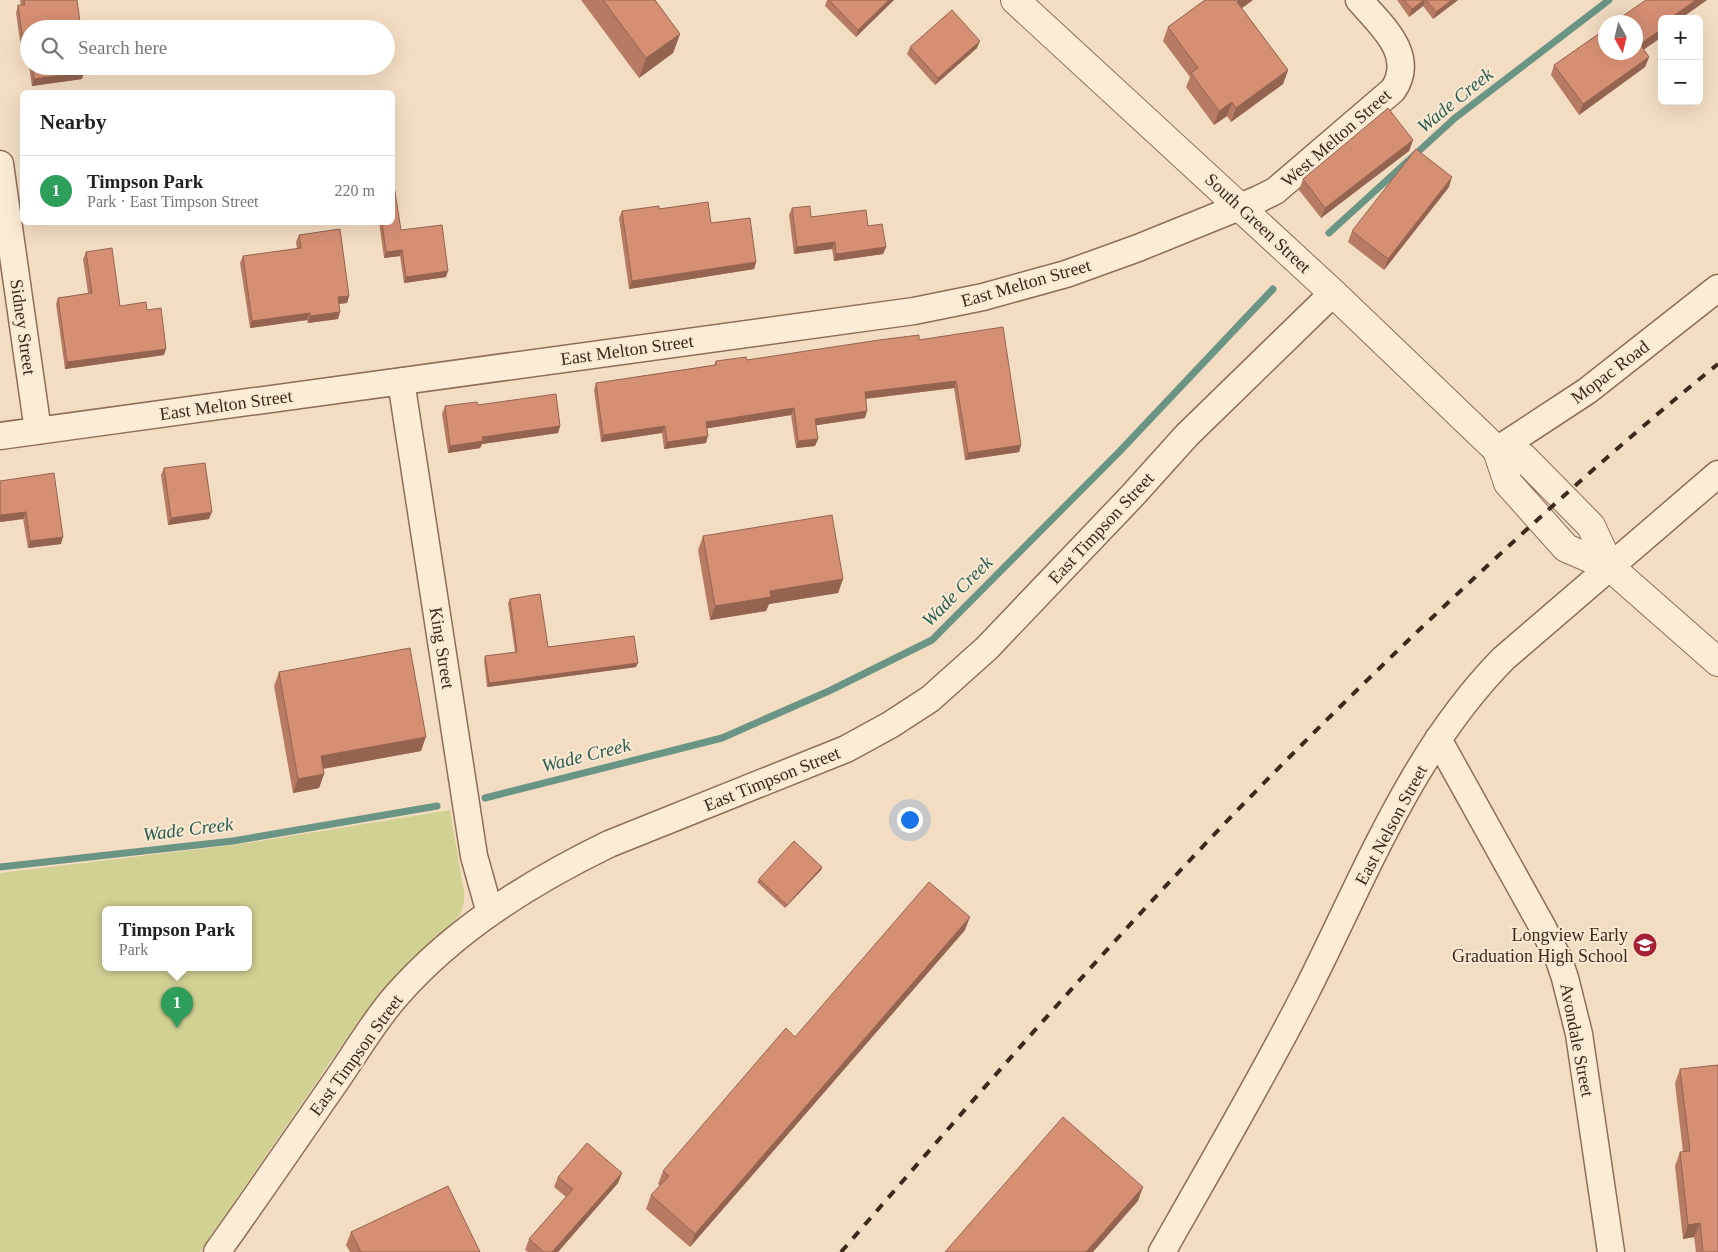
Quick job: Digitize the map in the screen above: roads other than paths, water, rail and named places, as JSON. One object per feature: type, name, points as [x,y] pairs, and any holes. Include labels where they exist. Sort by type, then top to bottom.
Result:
[{"type":"street","name":"South Green Street","points":[[1016,0],[1334,293],[1497,450],[1508,483],[1566,548],[1610,567],[1718,662]]},
{"type":"street","name":"West Melton Street","points":[[1240,207],[1275,191],[1393,90],[1396,85],[1400,67],[1397,47],[1359,0]]},
{"type":"street","name":"Sidney Street","points":[[0,164],[38,431]]},
{"type":"street","name":"East Melton Street","points":[[0,436],[914,311],[1026,286],[1066,274],[1138,248],[1240,207]]},
{"type":"street","name":"Mopac Road","points":[[1497,450],[1587,392],[1718,288]]},
{"type":"street","name":"East Timpson Street","points":[[217,1252],[342,1072],[364,1037],[396,996],[431,961],[460,936],[490,913],[544,877],[574,861],[609,844],[846,749],[890,725],[930,699],[987,648],[1132,496],[1187,435],[1334,293]]},
{"type":"street","name":"King Street","points":[[401,381],[474,856],[490,913]]},
{"type":"street","name":"East Nelson Street","points":[[1162,1252],[1304,995],[1388,822],[1438,739],[1491,672],[1718,474]]},
{"type":"street","name":"Avondale Street","points":[[1438,739],[1559,960],[1579,1034],[1611,1252]]},
{"type":"waterway","name":"Wade Creek","points":[[1329,233],[1455,118],[1609,0]]},
{"type":"waterway","name":"Wade Creek","points":[[485,798],[722,738],[829,691],[932,640],[1120,451],[1273,289]]},
{"type":"waterway","name":"Wade Creek","points":[[0,867],[233,841],[437,806]]},
{"type":"railway","points":[[841,1252],[1102,955],[1275,771],[1418,631],[1528,528],[1641,428],[1718,364]]},
{"type":"place","name":"Longview Early Graduation High School","points":[[1645,945]]},
{"type":"place","name":"Timpson Park","points":[[177,1028]]}]
